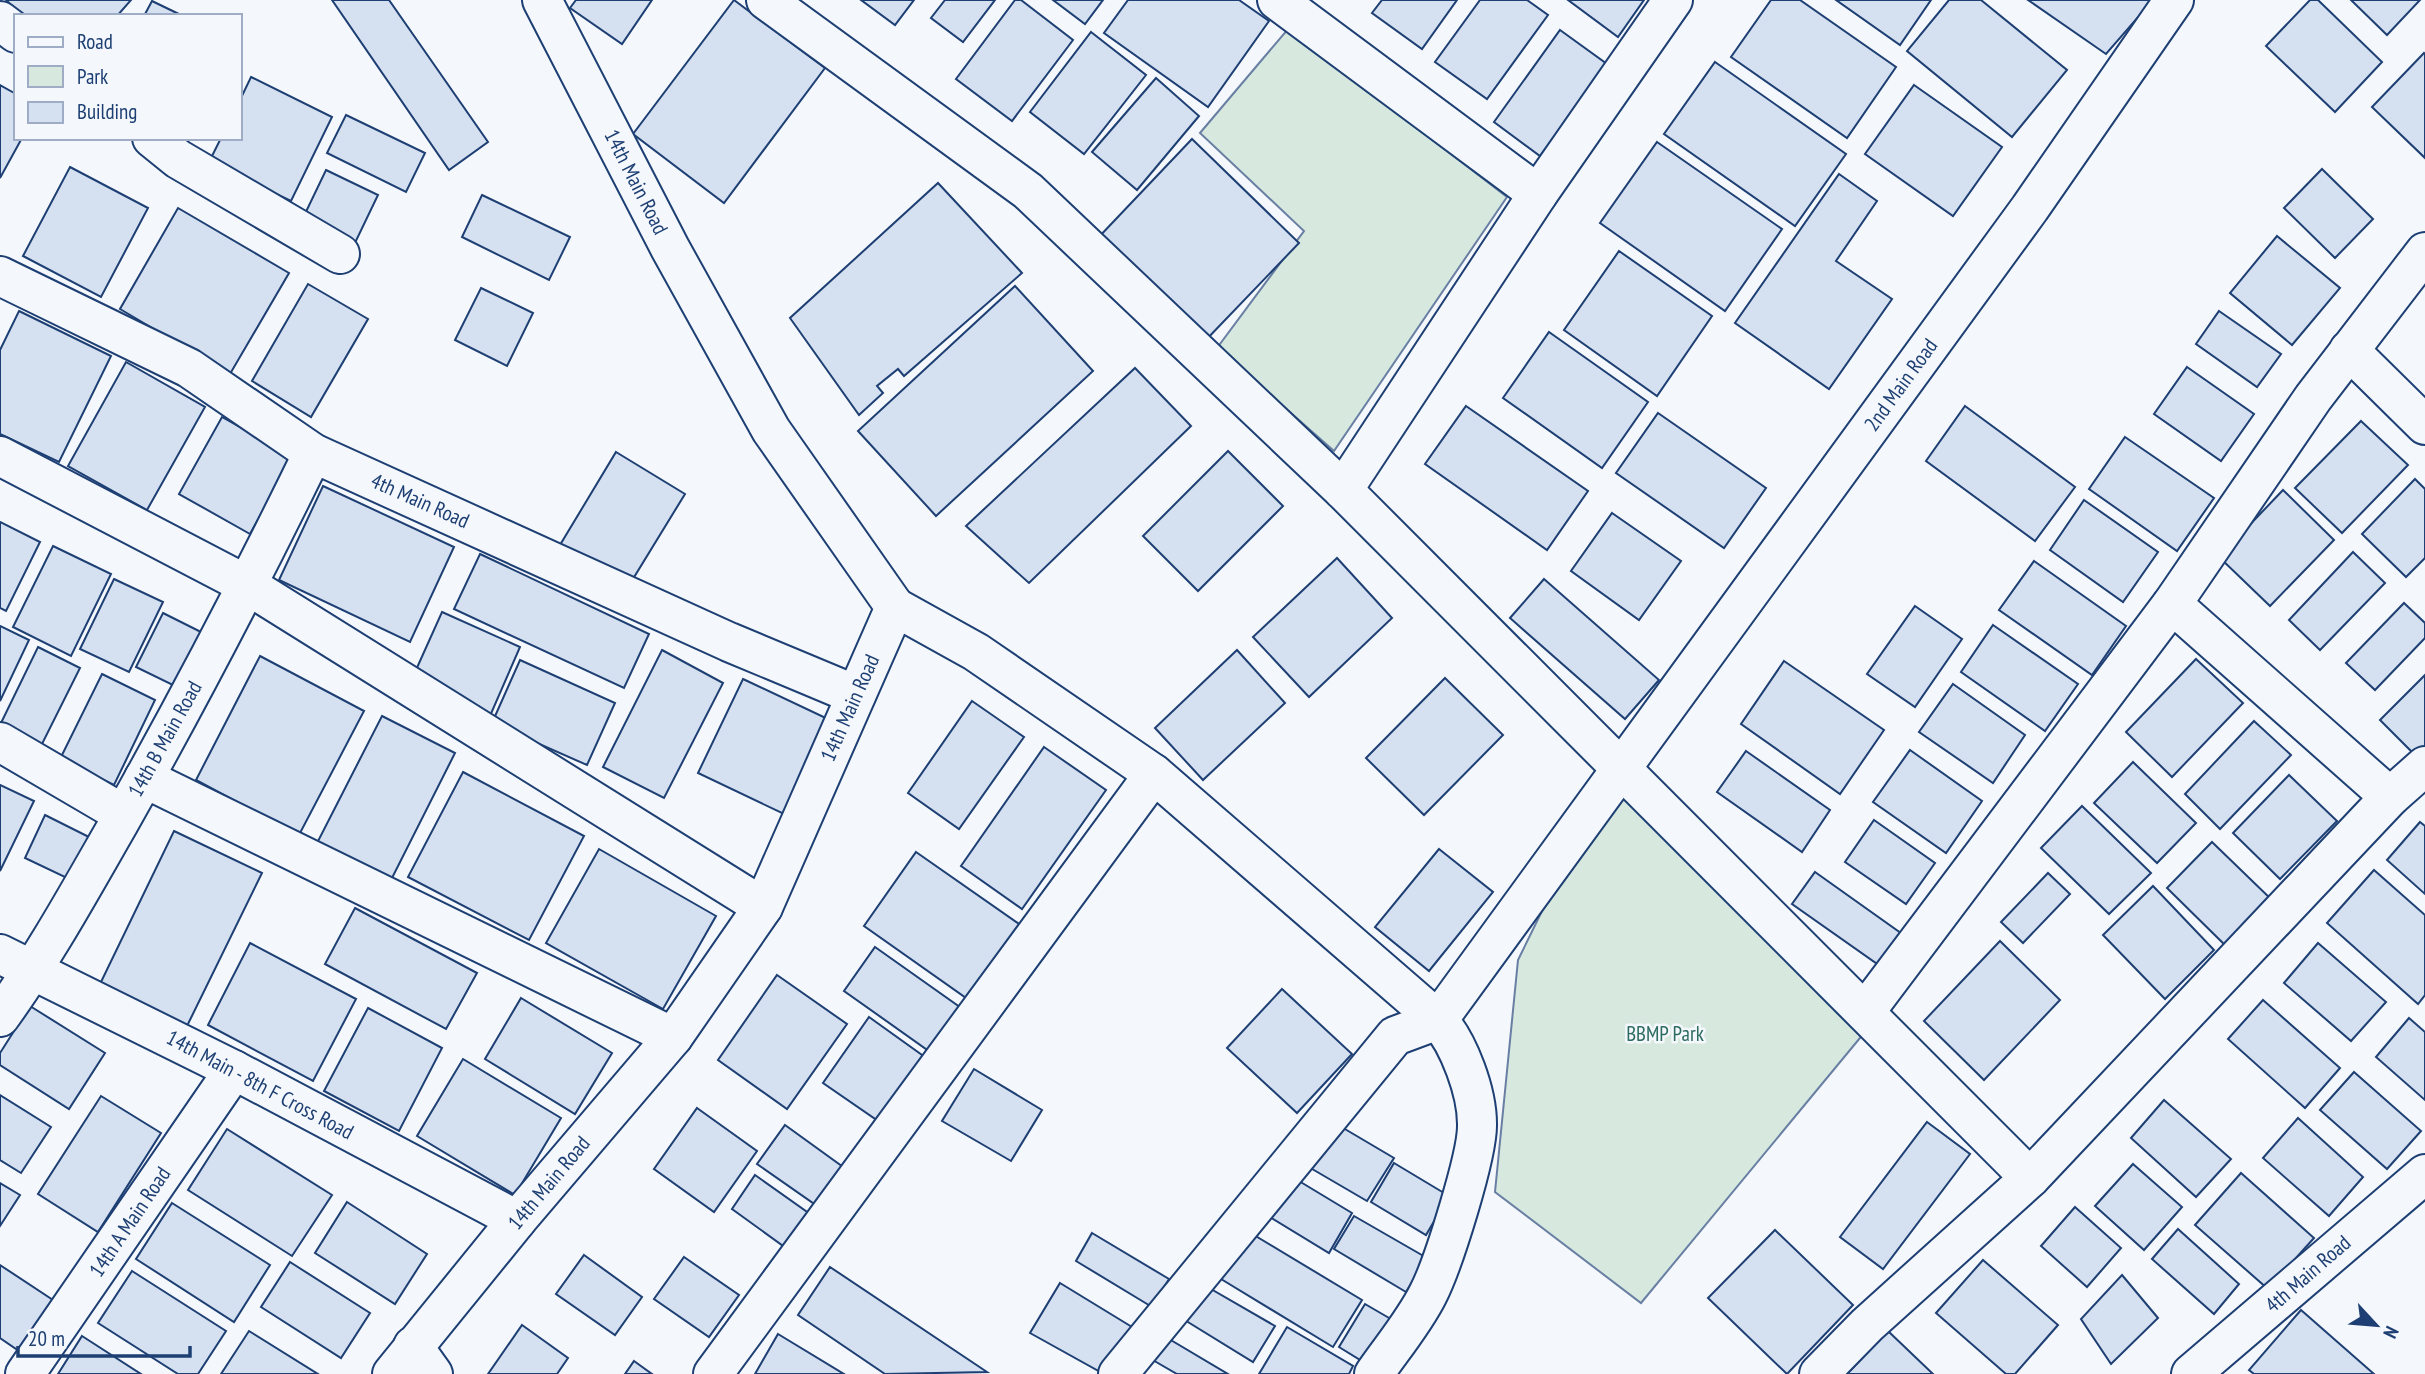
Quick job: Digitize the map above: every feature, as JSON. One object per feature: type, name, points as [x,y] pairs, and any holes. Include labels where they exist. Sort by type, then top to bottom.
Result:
[{"type":"street","name":"14th Main Road","points":[[413,1365],[517,1220],[673,1037],[763,907],[895,607],[771,430],[670,248],[542,0]]},
{"type":"street","points":[[766,0],[1028,191],[1343,490],[1623,766],[2030,1178]]},
{"type":"street","points":[[1277,0],[1538,194]]},
{"type":"street","points":[[1343,490],[1538,194],[1673,0]]},
{"type":"street","name":"2nd Main Road","points":[[1438,1020],[2030,208],[2174,0]]},
{"type":"street","points":[[154,140],[178,159],[340,254]]},
{"type":"street","points":[[1865,1013],[2172,604],[2349,350],[2425,252]]},
{"type":"street","name":"4th Main Road","points":[[0,276],[189,368],[313,453],[730,642],[856,695]]},
{"type":"street","points":[[2349,350],[2425,425]]},
{"type":"street","name":"14th B Main Road","points":[[0,1017],[35,969],[144,778],[248,586],[313,453]]},
{"type":"street","points":[[0,456],[248,586],[763,907]]},
{"type":"street","points":[[2172,604],[2390,797]]},
{"type":"street","points":[[895,607],[976,652],[1154,774],[1438,1020],[1451,1035],[1466,1072],[1478,1124],[1463,1192],[1429,1293],[1374,1374]]},
{"type":"street","points":[[0,742],[123,814]]},
{"type":"street","points":[[1818,1374],[1867,1325],[2030,1178],[2390,797],[2425,766]]},
{"type":"street","points":[[713,1374],[1154,774]]},
{"type":"street","points":[[144,778],[673,1037]]},
{"type":"street","name":"14th Main - 8th F Cross Road","points":[[0,954],[35,969],[234,1070],[517,1220]]},
{"type":"street","points":[[1118,1374],[1395,1035],[1438,1020]]},
{"type":"street","name":"14th A Main Road","points":[[25,1374],[234,1070]]},
{"type":"street","name":"4th Main Road","points":[[2191,1374],[2425,1174]]},
{"type":"green space","points":[[1288,29],[1507,197],[1334,451],[1217,348],[1304,231],[1200,133]]},
{"type":"green space","name":"BBMP Park","points":[[1619,775],[1874,1021],[1641,1303],[1495,1192],[1518,960],[1543,909]]},
{"type":"building","points":[[6,0],[131,0],[119,14],[21,14]]},
{"type":"building","points":[[332,0],[389,0],[488,142],[449,170]]},
{"type":"building","points":[[576,0],[652,0],[622,44],[570,8]]},
{"type":"building","points":[[734,0],[825,68],[724,203],[633,134]]},
{"type":"building","points":[[861,0],[914,0],[895,25]]},
{"type":"building","points":[[945,0],[995,0],[963,42],[931,18]]},
{"type":"building","points":[[1015,0],[1021,0],[1073,40],[1012,121],[956,79]]},
{"type":"building","points":[[1053,0],[1103,0],[1085,24]]},
{"type":"building","points":[[1128,0],[1239,0],[1269,21],[1208,107],[1104,33]]},
{"type":"building","points":[[1382,0],[1457,0],[1422,49],[1372,13]]},
{"type":"building","points":[[1480,0],[1527,0],[1548,15],[1487,99],[1435,62]]},
{"type":"building","points":[[1568,0],[1644,0],[1618,37]]},
{"type":"building","points":[[1771,0],[1800,0],[1896,67],[1847,138],[1731,57]]},
{"type":"building","points":[[1836,0],[1931,0],[1900,45]]},
{"type":"building","points":[[1949,0],[1981,0],[2067,70],[2012,137],[1907,51]]},
{"type":"building","points":[[2028,0],[2153,0],[2106,54]]},
{"type":"building","points":[[2310,0],[2318,0],[2382,62],[2335,112],[2266,46]]},
{"type":"building","points":[[2351,0],[2420,0],[2387,35]]},
{"type":"building","points":[[152,1],[179,14],[145,14]]},
{"type":"building","points":[[1560,30],[1607,64],[1540,156],[1494,122]]},
{"type":"building","points":[[1091,32],[1146,75],[1084,154],[1030,112]]},
{"type":"building","points":[[2425,54],[2425,158],[2372,107]]},
{"type":"building","points":[[1715,62],[1846,154],[1795,226],[1664,134]]},
{"type":"building","points":[[251,77],[332,117],[291,201],[209,162],[220,140],[242,140],[242,96]]},
{"type":"building","points":[[1156,78],[1199,116],[1137,190],[1092,152]]},
{"type":"building","points":[[0,85],[14,93],[14,140],[21,140],[0,178]]},
{"type":"building","points":[[1914,85],[2002,147],[1953,216],[1865,154]]},
{"type":"building","points":[[346,115],[425,153],[406,192],[327,153]]},
{"type":"building","points":[[1192,139],[1299,243],[1203,343],[1096,240]]},
{"type":"building","points":[[1657,142],[1782,229],[1725,311],[1600,223]]},
{"type":"building","points":[[70,167],[148,208],[101,297],[23,256]]},
{"type":"building","points":[[2322,169],[2373,219],[2335,258],[2284,208]]},
{"type":"building","points":[[326,170],[378,195],[354,245],[302,220]]},
{"type":"building","points":[[1839,174],[1877,201],[1836,261],[1892,299],[1829,389],[1735,323]]},
{"type":"building","points":[[938,183],[1022,273],[904,376],[898,369],[877,386],[883,393],[859,415],[790,318]]},
{"type":"building","points":[[482,195],[570,237],[549,280],[462,237]]},
{"type":"building","points":[[178,208],[289,273],[230,374],[120,309]]},
{"type":"building","points":[[2277,236],[2340,288],[2292,345],[2230,293]]},
{"type":"building","points":[[1619,251],[1712,316],[1657,396],[1564,330]]},
{"type":"building","points":[[308,284],[368,319],[311,417],[252,381]]},
{"type":"building","points":[[1015,286],[1093,371],[936,516],[858,431]]},
{"type":"building","points":[[481,288],[533,313],[507,366],[455,340]]},
{"type":"building","points":[[19,311],[111,356],[59,462],[0,434],[0,350]]},
{"type":"building","points":[[2219,311],[2281,354],[2257,387],[2196,344]]},
{"type":"building","points":[[1549,332],[1648,402],[1602,468],[1503,398]]},
{"type":"building","points":[[126,362],[205,407],[147,510],[68,466]]},
{"type":"building","points":[[2187,367],[2254,414],[2221,461],[2154,414]]},
{"type":"building","points":[[1135,368],[1191,426],[1029,583],[966,526]]},
{"type":"building","points":[[1466,406],[1588,491],[1547,550],[1425,464]]},
{"type":"building","points":[[1965,406],[2075,487],[2035,541],[1926,461]]},
{"type":"building","points":[[1658,413],[1766,488],[1724,548],[1616,473]]},
{"type":"building","points":[[222,417],[293,457],[250,534],[179,494]]},
{"type":"building","points":[[2361,421],[2408,465],[2342,533],[2295,488]]},
{"type":"building","points":[[2125,437],[2214,498],[2177,551],[2089,489]]},
{"type":"building","points":[[1228,451],[1283,506],[1198,591],[1143,536]]},
{"type":"building","points":[[616,452],[685,494],[628,587],[560,545]]},
{"type":"building","points":[[2415,479],[2425,489],[2425,558],[2406,577],[2362,534]]},
{"type":"building","points":[[323,486],[454,547],[410,642],[279,580]]},
{"type":"building","points":[[2283,490],[2334,540],[2270,606],[2219,557]]},
{"type":"building","points":[[2084,500],[2158,552],[2123,602],[2050,550]]},
{"type":"building","points":[[1612,513],[1681,561],[1639,620],[1571,571]]},
{"type":"building","points":[[0,522],[40,542],[6,611],[0,608]]},
{"type":"building","points":[[53,546],[111,574],[71,656],[13,627]]},
{"type":"building","points":[[2353,552],[2385,583],[2320,650],[2289,620]]},
{"type":"building","points":[[480,554],[649,634],[624,688],[454,609]]},
{"type":"building","points":[[1337,558],[1392,618],[1309,697],[1253,637]]},
{"type":"building","points":[[2034,561],[2126,626],[2092,675],[1999,610]]},
{"type":"building","points":[[114,579],[163,602],[129,672],[80,649]]},
{"type":"building","points":[[1544,579],[1659,680],[1625,719],[1510,618]]},
{"type":"building","points":[[2404,603],[2425,623],[2425,638],[2375,690],[2346,663]]},
{"type":"building","points":[[1915,606],[1962,639],[1915,707],[1867,674]]},
{"type":"building","points":[[442,612],[520,647],[490,716],[411,681]]},
{"type":"building","points":[[163,613],[209,636],[183,690],[136,667]]},
{"type":"building","points":[[1993,625],[2078,684],[2045,731],[1961,672]]},
{"type":"building","points":[[0,626],[29,640],[0,701]]},
{"type":"building","points":[[38,647],[80,668],[41,746],[0,725]]},
{"type":"building","points":[[662,650],[723,683],[664,798],[603,767]]},
{"type":"building","points":[[1237,650],[1285,703],[1203,780],[1155,728]]},
{"type":"building","points":[[260,656],[364,711],[299,835],[196,780]]},
{"type":"building","points":[[2196,659],[2243,703],[2172,777],[2126,732]]},
{"type":"building","points":[[520,660],[615,703],[587,765],[492,723]]},
{"type":"building","points":[[1784,661],[1884,730],[1840,794],[1741,724]]},
{"type":"building","points":[[102,674],[155,700],[114,785],[60,759]]},
{"type":"building","points":[[2425,675],[2425,746],[2415,755],[2380,720]]},
{"type":"building","points":[[1445,678],[1503,735],[1424,815],[1366,758]]},
{"type":"building","points":[[743,679],[830,720],[784,814],[698,773]]},
{"type":"building","points":[[1953,684],[2025,735],[1993,783],[1919,732]]},
{"type":"building","points":[[972,701],[1024,737],[959,829],[908,793]]},
{"type":"building","points":[[382,716],[455,753],[389,884],[315,847]]},
{"type":"building","points":[[2254,721],[2291,755],[2220,829],[2185,794]]},
{"type":"building","points":[[1044,747],[1106,790],[1022,909],[961,866]]},
{"type":"building","points":[[1910,750],[1982,801],[1946,853],[1873,802]]},
{"type":"building","points":[[1746,751],[1830,810],[1802,852],[1717,792]]},
{"type":"building","points":[[2133,762],[2196,823],[2157,863],[2094,803]]},
{"type":"building","points":[[463,772],[584,836],[529,940],[408,877]]},
{"type":"building","points":[[2289,775],[2337,821],[2280,879],[2233,833]]},
{"type":"building","points":[[0,785],[34,801],[0,871]]},
{"type":"building","points":[[2082,806],[2151,873],[2109,914],[2041,848]]},
{"type":"building","points":[[45,815],[89,837],[69,879],[25,858]]},
{"type":"building","points":[[1874,820],[1935,863],[1906,904],[1845,862]]},
{"type":"building","points":[[2420,822],[2425,826],[2425,894],[2387,860]]},
{"type":"building","points":[[174,831],[262,873],[187,1026],[100,984]]},
{"type":"building","points":[[2212,842],[2274,902],[2229,949],[2167,888]]},
{"type":"building","points":[[599,849],[716,916],[663,1009],[546,943]]},
{"type":"building","points":[[1439,849],[1493,892],[1429,971],[1375,927]]},
{"type":"building","points":[[916,852],[1022,926],[969,1000],[864,926]]},
{"type":"building","points":[[2374,870],[2425,915],[2425,995],[2418,1004],[2327,923]]},
{"type":"building","points":[[1815,872],[1905,936],[1883,968],[1792,904]]},
{"type":"building","points":[[2048,873],[2070,894],[2023,943],[2001,922]]},
{"type":"building","points":[[2153,886],[2214,950],[2165,999],[2103,935]]},
{"type":"building","points":[[355,908],[477,973],[446,1029],[325,964]]},
{"type":"building","points":[[2000,941],[2060,1000],[1984,1080],[1924,1021]]},
{"type":"building","points":[[250,943],[356,999],[313,1081],[208,1025]]},
{"type":"building","points":[[2318,943],[2386,1002],[2351,1041],[2284,983]]},
{"type":"building","points":[[875,947],[964,1010],[933,1054],[844,991]]},
{"type":"building","points":[[777,975],[847,1024],[787,1109],[718,1060]]},
{"type":"building","points":[[1282,989],[1352,1054],[1297,1113],[1227,1048]]},
{"type":"building","points":[[521,998],[612,1053],[575,1114],[485,1059]]},
{"type":"building","points":[[2263,1000],[2340,1068],[2305,1108],[2228,1039]]},
{"type":"building","points":[[30,1006],[105,1053],[69,1109],[0,1065],[0,1053]]},
{"type":"building","points":[[368,1008],[442,1048],[399,1131],[324,1091]]},
{"type":"building","points":[[869,1017],[929,1060],[884,1125],[823,1083]]},
{"type":"building","points":[[2409,1018],[2425,1032],[2425,1100],[2376,1057]]},
{"type":"building","points":[[463,1059],[561,1118],[515,1195],[417,1136]]},
{"type":"building","points":[[974,1069],[1042,1110],[1011,1161],[942,1121]]},
{"type":"building","points":[[2354,1072],[2421,1131],[2387,1169],[2320,1110]]},
{"type":"building","points":[[0,1095],[51,1127],[21,1173],[0,1160]]},
{"type":"building","points":[[101,1096],[161,1133],[98,1232],[38,1194]]},
{"type":"building","points":[[2164,1100],[2231,1159],[2196,1197],[2131,1138]]},
{"type":"building","points":[[697,1108],[757,1151],[714,1212],[654,1169]]},
{"type":"building","points":[[2298,1118],[2363,1177],[2329,1216],[2263,1158]]},
{"type":"building","points":[[1333,1122],[1394,1158],[1367,1201],[1307,1166]]},
{"type":"building","points":[[1927,1122],[1970,1154],[1883,1269],[1840,1237]]},
{"type":"building","points":[[785,1125],[850,1172],[823,1210],[757,1164]]},
{"type":"building","points":[[227,1129],[332,1195],[292,1256],[188,1190]]},
{"type":"building","points":[[1394,1163],[1449,1196],[1426,1235],[1371,1202]]},
{"type":"building","points":[[2133,1164],[2182,1207],[2144,1250],[2095,1206]]},
{"type":"building","points":[[2241,1173],[2314,1238],[2268,1289],[2195,1225]]},
{"type":"building","points":[[755,1175],[810,1214],[786,1248],[732,1209]]},
{"type":"building","points":[[1289,1175],[1352,1213],[1329,1253],[1265,1214]]},
{"type":"building","points":[[0,1183],[20,1195],[0,1226]]},
{"type":"building","points":[[347,1202],[427,1254],[395,1304],[315,1253]]},
{"type":"building","points":[[172,1203],[270,1265],[234,1322],[136,1259]]},
{"type":"building","points":[[2075,1207],[2121,1248],[2087,1287],[2041,1246]]},
{"type":"building","points":[[1354,1216],[1427,1258],[1406,1292],[1334,1249]]},
{"type":"building","points":[[2178,1229],[2239,1284],[2214,1314],[2152,1259]]},
{"type":"building","points":[[1775,1230],[1853,1305],[1787,1374],[1708,1298]]},
{"type":"building","points":[[1249,1232],[1362,1300],[1333,1347],[1221,1279]]},
{"type":"building","points":[[1092,1233],[1169,1279],[1152,1307],[1076,1261]]},
{"type":"building","points":[[584,1255],[642,1297],[615,1335],[556,1294]]},
{"type":"building","points":[[684,1257],[739,1295],[709,1337],[654,1299]]},
{"type":"building","points":[[1983,1260],[2058,1325],[2015,1374],[2006,1374],[1936,1313]]},
{"type":"building","points":[[290,1262],[370,1313],[341,1358],[261,1307]]},
{"type":"building","points":[[0,1265],[56,1302],[22,1353],[0,1338]]},
{"type":"building","points":[[830,1267],[987,1372],[885,1374],[798,1315]]},
{"type":"building","points":[[132,1271],[226,1331],[198,1374],[178,1374],[98,1323]]},
{"type":"building","points":[[2122,1275],[2158,1318],[2111,1364],[2081,1319]]},
{"type":"building","points":[[1060,1283],[1132,1327],[1104,1374],[1030,1333]]},
{"type":"building","points":[[1204,1285],[1275,1326],[1253,1362],[1183,1319]]},
{"type":"building","points":[[1365,1304],[1396,1322],[1370,1366],[1339,1347]]},
{"type":"building","points":[[2301,1310],[2374,1374],[2254,1374],[2249,1370]]},
{"type":"building","points":[[522,1325],[568,1358],[557,1374],[488,1374]]},
{"type":"building","points":[[1287,1327],[1353,1366],[1349,1374],[1259,1374]]},
{"type":"building","points":[[249,1331],[318,1374],[221,1374]]},
{"type":"building","points":[[1888,1331],[1933,1374],[1847,1374]]},
{"type":"building","points":[[778,1334],[844,1374],[755,1374]]},
{"type":"building","points":[[82,1336],[141,1374],[58,1374]]},
{"type":"building","points":[[1164,1336],[1228,1374],[1177,1374],[1151,1359]]},
{"type":"building","points":[[634,1361],[652,1374],[625,1374]]}]
